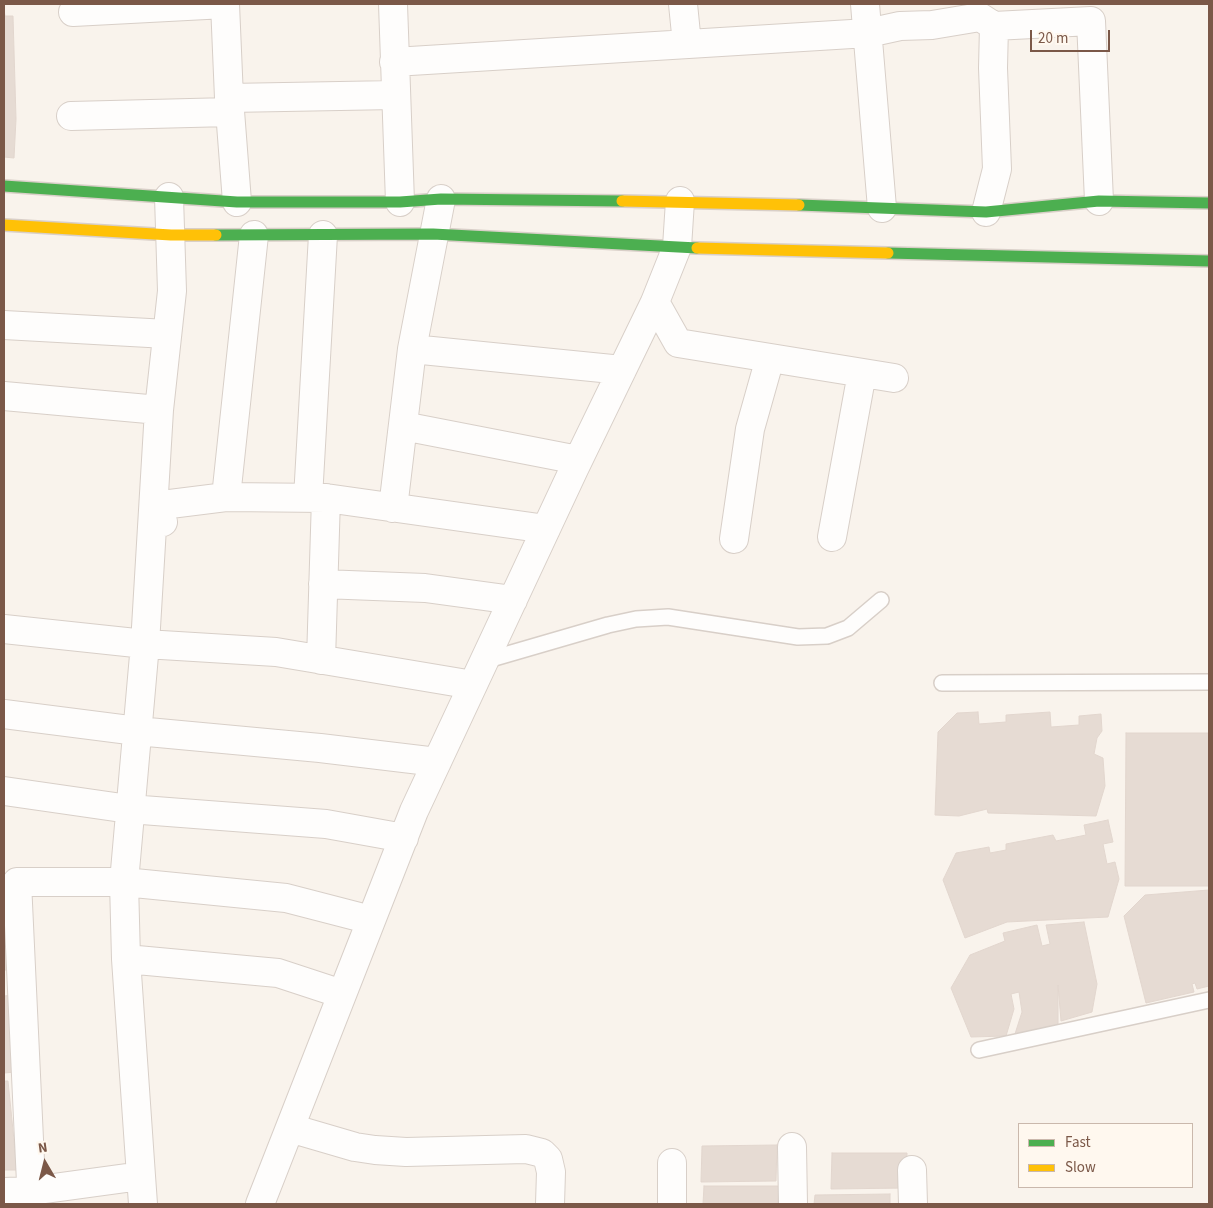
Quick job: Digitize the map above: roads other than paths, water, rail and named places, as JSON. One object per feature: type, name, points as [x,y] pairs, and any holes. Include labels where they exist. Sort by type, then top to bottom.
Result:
[{"type":"street","points":[[73,12],[224,4],[229,105],[237,202]]},
{"type":"street","points":[[393,4],[400,202]]},
{"type":"street","points":[[683,4],[688,44]]},
{"type":"street","points":[[865,4],[882,208]]},
{"type":"street","points":[[394,62],[868,33],[900,26],[932,25],[980,17],[994,26],[1091,21],[1099,201]]},
{"type":"street","points":[[986,212],[997,169],[993,68],[994,26]]},
{"type":"street","points":[[71,116],[395,95]]},
{"type":"street","points":[[4,186],[237,202],[400,202],[441,199],[680,200],[986,212],[1099,201],[1209,203]]},
{"type":"street","points":[[143,1204],[126,960],[124,882],[145,644],[159,410],[172,291],[169,197]]},
{"type":"street","points":[[393,508],[412,349],[441,199]]},
{"type":"street","points":[[260,1204],[404,838],[437,762],[578,460],[655,302],[678,247],[680,200]]},
{"type":"street","points":[[4,225],[171,235],[433,234],[678,247],[1209,261]]},
{"type":"street","points":[[226,497],[254,235]]},
{"type":"street","points":[[321,660],[323,584],[317,498],[323,235]]},
{"type":"street","points":[[655,302],[678,342],[894,378]]},
{"type":"street","points":[[4,325],[168,334]]},
{"type":"street","points":[[412,349],[622,370]]},
{"type":"street","points":[[734,539],[750,429],[770,358]]},
{"type":"street","points":[[832,537],[862,373]]},
{"type":"street","points":[[4,396],[159,410]]},
{"type":"street","points":[[403,426],[578,460]]},
{"type":"street","points":[[154,506],[226,497],[317,498],[546,529]]},
{"type":"street","points":[[154,506],[171,537]]},
{"type":"street","points":[[323,584],[425,588],[513,600]]},
{"type":"street","points":[[4,629],[145,644],[276,652],[473,685]]},
{"type":"street","points":[[4,714],[137,731],[320,748],[437,762]]},
{"type":"street","points":[[4,791],[129,809],[326,824],[404,838]]},
{"type":"street","points":[[31,1198],[17,882],[124,882],[286,898],[372,920]]},
{"type":"street","points":[[126,960],[278,973],[342,994]]},
{"type":"street","points":[[290,1128],[355,1148],[375,1150],[406,1152],[526,1149],[542,1153],[548,1159],[551,1172],[550,1204]]},
{"type":"street","points":[[792,1147],[793,1204]]},
{"type":"street","points":[[672,1163],[672,1204]]},
{"type":"street","points":[[912,1170],[913,1204]]},
{"type":"street","points":[[4,1192],[31,1198],[141,1176]]},
{"type":"lane","points":[[484,661],[608,624],[636,619],[668,617],[798,637],[827,636],[848,628],[881,600]]},
{"type":"lane","points":[[942,683],[1209,682]]},
{"type":"lane","points":[[979,1050],[1209,1000]]}]
